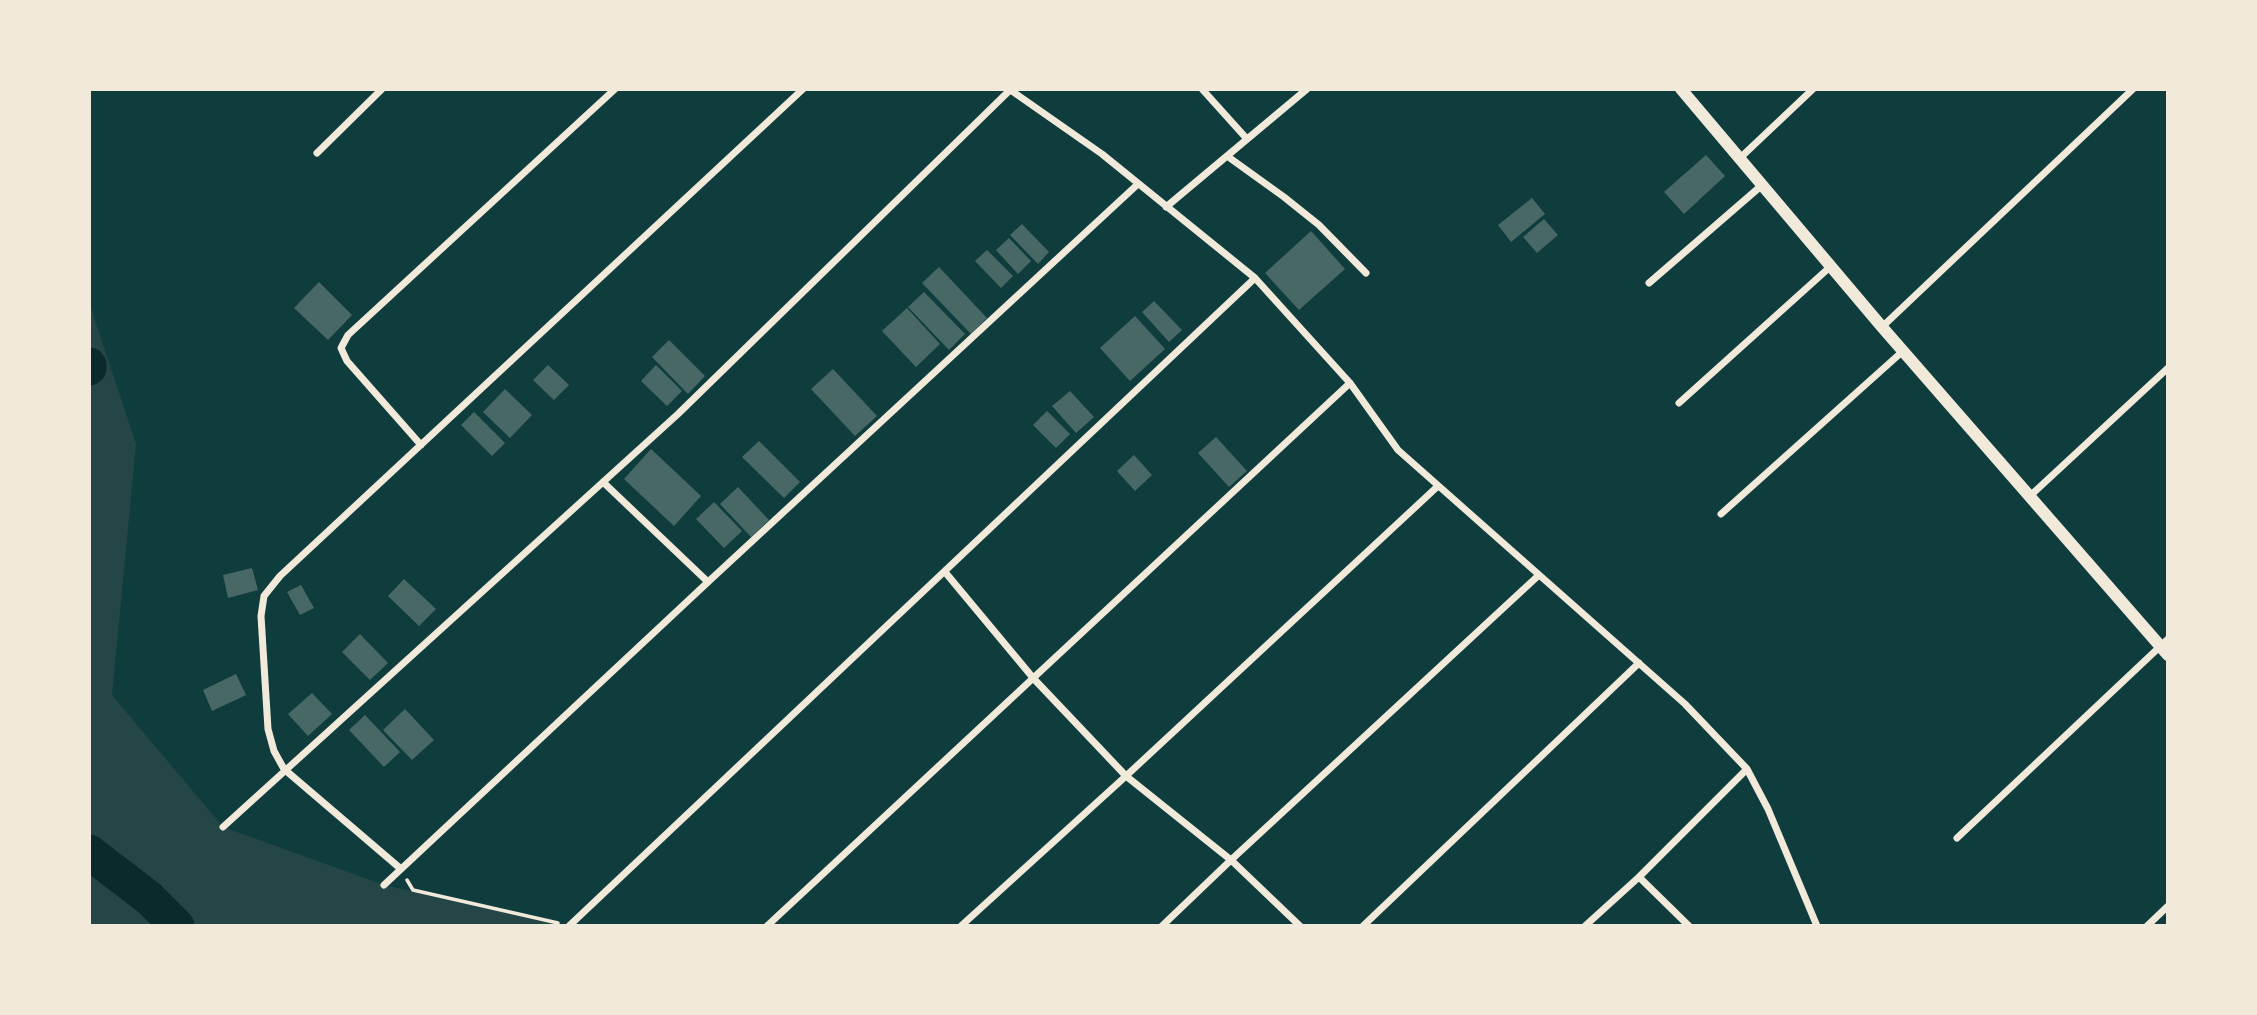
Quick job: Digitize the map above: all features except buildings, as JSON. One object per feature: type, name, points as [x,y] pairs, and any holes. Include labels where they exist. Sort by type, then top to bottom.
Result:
[{"type":"main road","points":[[1681,89],[1882,327],[2165,647]]},
{"type":"street","points":[[317,153],[382,89]]},
{"type":"street","points":[[421,445],[347,361],[341,348],[348,335],[615,89]]},
{"type":"street","points":[[401,869],[284,769],[274,751],[268,729],[261,617],[264,596],[280,576],[803,89]]},
{"type":"street","points":[[1202,89],[1247,139]]},
{"type":"street","points":[[1166,207],[1307,89]]},
{"type":"street","points":[[1739,159],[1813,89]]},
{"type":"street","points":[[1882,327],[2133,89]]},
{"type":"street","points":[[223,827],[678,414],[1009,90],[1102,154],[1255,278],[1350,383],[1398,450],[1685,704],[1747,769],[1768,809],[1817,926]]},
{"type":"street","points":[[1227,156],[1319,225],[1366,273]]},
{"type":"street","points":[[384,885],[1138,184]]},
{"type":"street","points":[[1649,283],[1761,186]]},
{"type":"street","points":[[1679,403],[1830,267]]},
{"type":"street","points":[[569,926],[1255,278]]},
{"type":"street","points":[[1721,514],[1903,351]]},
{"type":"street","points":[[2029,496],[2168,368]]},
{"type":"street","points":[[767,926],[1350,383]]},
{"type":"street","points":[[603,482],[708,582]]},
{"type":"street","points":[[961,926],[1438,486]]},
{"type":"street","points":[[945,572],[1034,679],[1126,776],[1231,859],[1300,926]]},
{"type":"street","points":[[1162,926],[1539,575]]},
{"type":"street","points":[[1957,838],[2165,647]]},
{"type":"street","points":[[1363,926],[1639,663]]},
{"type":"street","points":[[1585,926],[1639,877],[1747,769]]},
{"type":"street","points":[[1639,877],[1689,926]]},
{"type":"street","points":[[2147,926],[2168,906]]},
{"type":"path","points":[[401,869],[413,890],[569,926]]},
{"type":"shaded area","points":[[89,302],[136,444],[112,695],[223,827],[384,885],[570,926],[89,926]]},
{"type":"waterway","points":[[89,852],[149,898],[177,926]]}]
